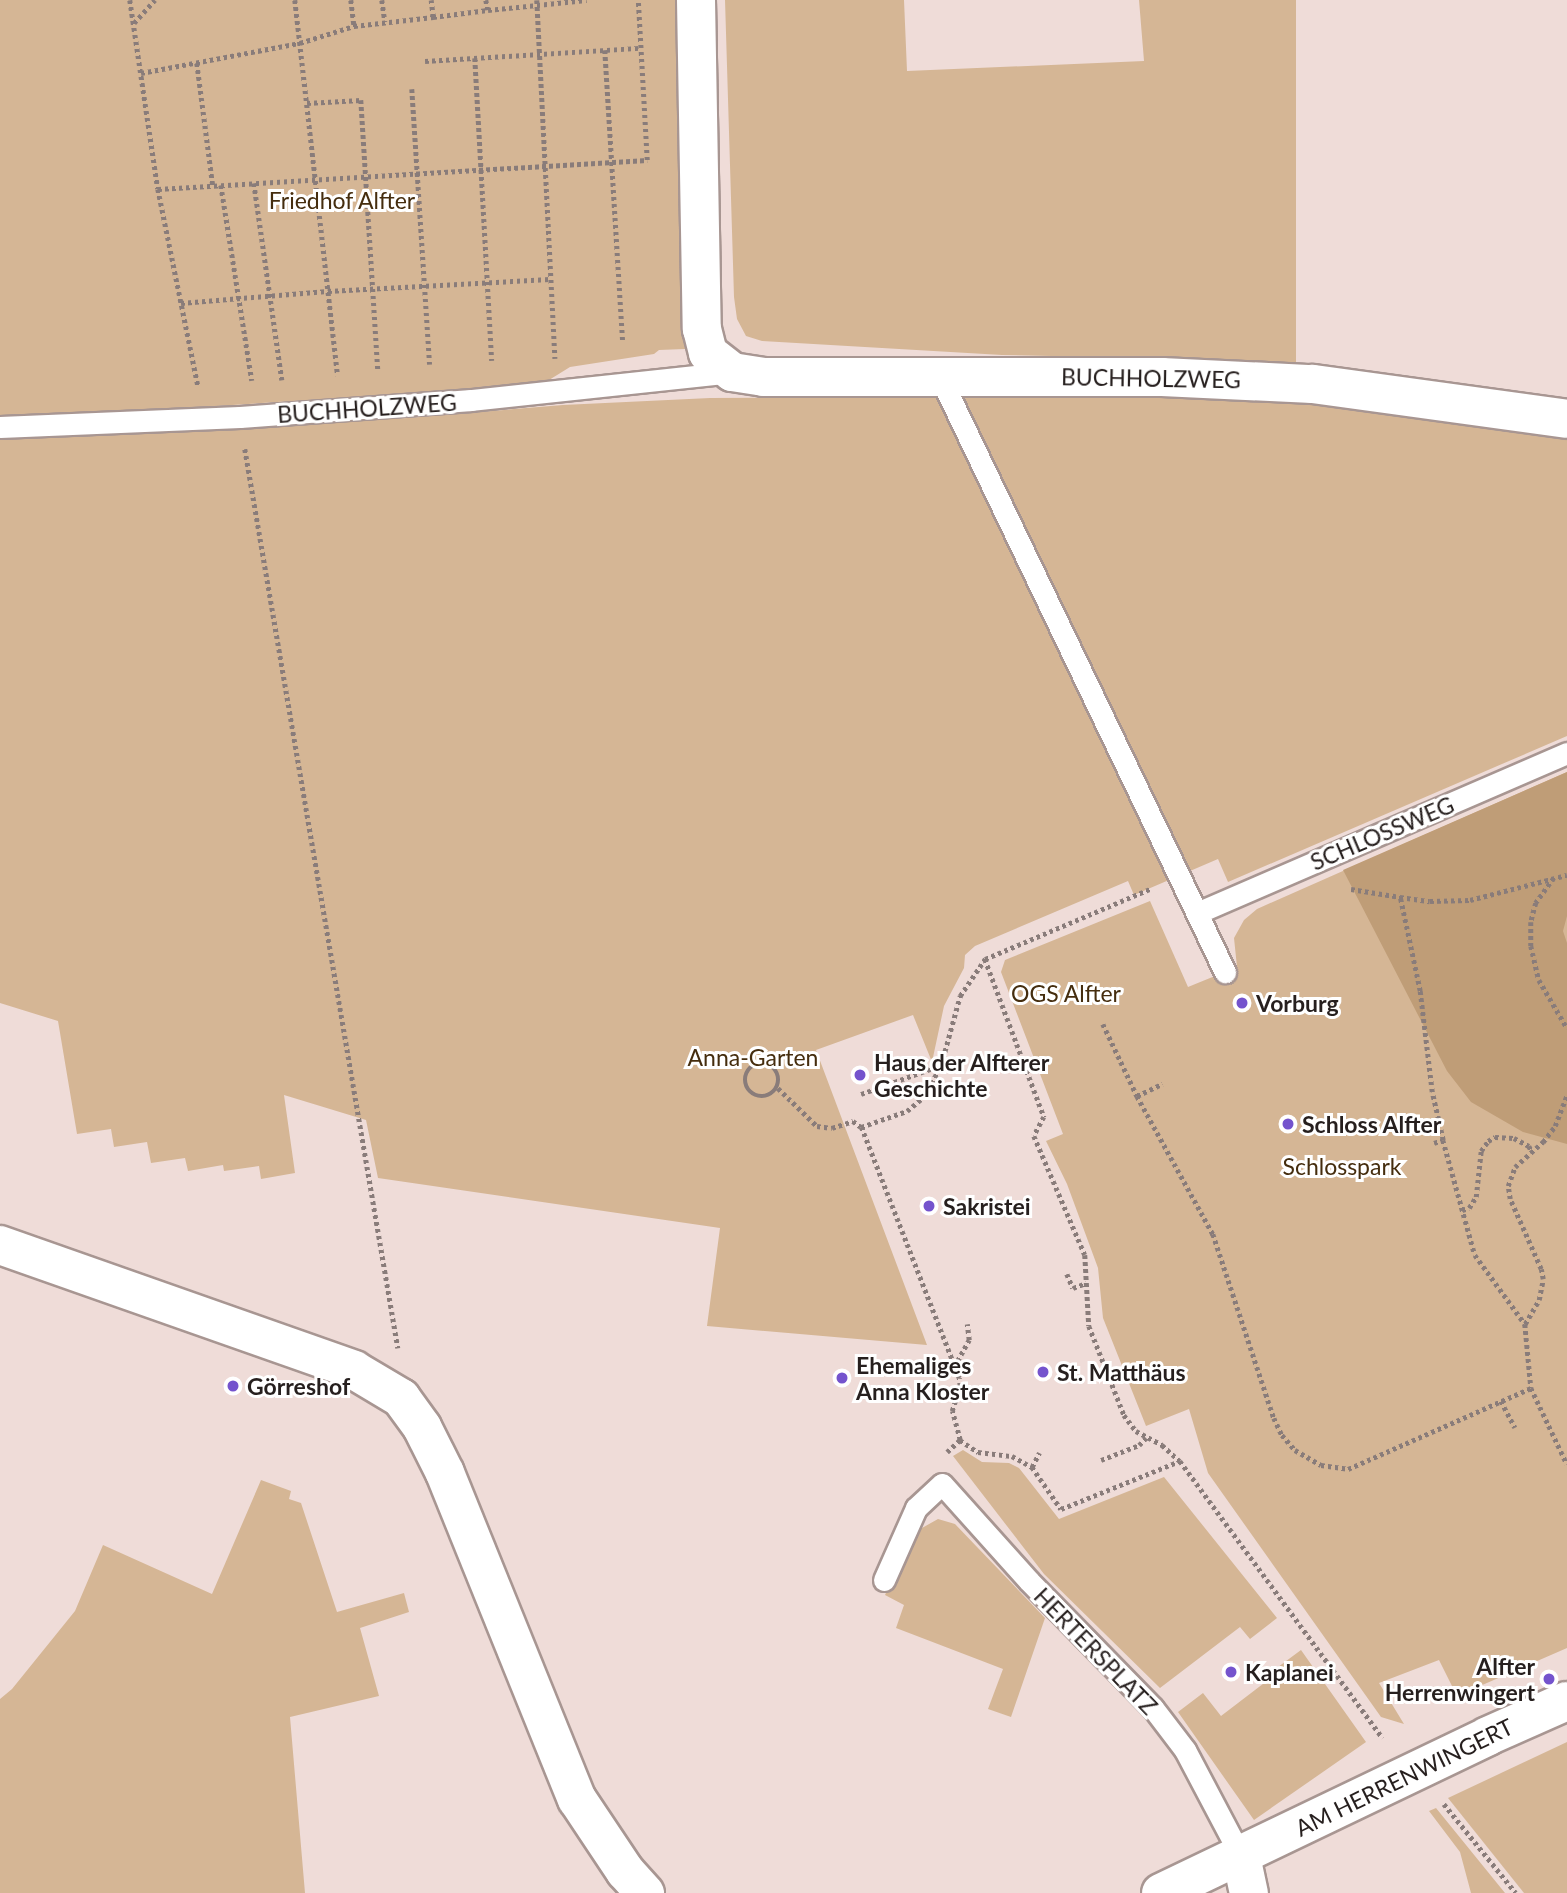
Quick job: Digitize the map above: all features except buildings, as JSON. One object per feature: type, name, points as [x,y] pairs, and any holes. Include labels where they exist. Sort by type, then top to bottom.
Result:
[{"type":"street","points":[[696,0],[702,329],[708,353],[732,372]]},
{"type":"street","name":"BUCHHOLZWEG","points":[[732,372],[763,377],[1162,377],[1313,384],[1567,419]]},
{"type":"street","points":[[0,1245],[354,1370],[391,1390],[408,1406],[444,1473],[578,1799],[625,1871],[645,1893]]},
{"type":"street","name":"AM HERRENWINGERT","points":[[1241,1856],[1415,1770],[1567,1701]]},
{"type":"street","points":[[1161,1893],[1241,1856],[1249,1893]]},
{"type":"lane","name":"BUCHHOLZWEG","points":[[0,427],[240,417],[558,392],[732,372]]},
{"type":"lane","points":[[940,377],[1225,972]]},
{"type":"lane","name":"SCHLOSSWEG","points":[[1197,913],[1567,753]]},
{"type":"lane","name":"HERTERSPLATZ","points":[[884,1580],[916,1508],[942,1483],[1029,1581],[1153,1708],[1185,1750],[1241,1856]]},
{"type":"path","points":[[130,0],[158,189],[198,387]]},
{"type":"path","points":[[133,24],[155,0]]},
{"type":"path","points":[[295,0],[342,408]]},
{"type":"path","points":[[351,0],[354,26]]},
{"type":"path","points":[[382,0],[385,22]]},
{"type":"path","points":[[431,0],[433,17]]},
{"type":"path","points":[[486,0],[488,10]]},
{"type":"path","points":[[141,73],[300,43],[354,26],[537,3],[586,0]]},
{"type":"path","points":[[158,189],[647,160],[638,0]]},
{"type":"path","points":[[537,3],[558,392]]},
{"type":"path","points":[[425,61],[640,48]]},
{"type":"path","points":[[605,50],[623,342]]},
{"type":"path","points":[[475,58],[492,361]]},
{"type":"path","points":[[197,62],[213,186]]},
{"type":"path","points":[[412,89],[430,364]]},
{"type":"path","points":[[307,103],[361,100],[378,369]]},
{"type":"path","points":[[254,183],[283,388]]},
{"type":"path","points":[[221,185],[253,382]]},
{"type":"path","points":[[181,303],[328,291],[550,279]]},
{"type":"path","points":[[240,417],[408,1406]]},
{"type":"path","points":[[1351,889],[1430,901],[1470,900],[1567,875]]},
{"type":"path","points":[[1555,878],[1536,903],[1531,922],[1531,946],[1539,980],[1567,1028]]},
{"type":"path","points":[[861,1127],[907,1111],[918,1103],[932,1086],[942,1065],[960,996],[985,959],[1134,895]]},
{"type":"path","points":[[1400,897],[1420,991],[1432,1092],[1475,1255],[1525,1324],[1531,1388],[1567,1464]]},
{"type":"path","points":[[985,959],[1044,1117],[1034,1136],[1085,1255],[1089,1326],[1129,1424],[1146,1438],[1162,1445],[1180,1461],[1381,1736],[1415,1770],[1516,1893]]},
{"type":"path","points":[[1103,1024],[1137,1096],[1213,1234],[1274,1418],[1282,1435],[1295,1450],[1321,1465],[1348,1469],[1531,1388]]},
{"type":"path","points":[[778,1088],[764,1097],[753,1094],[746,1086],[748,1069],[758,1063],[769,1063],[778,1072],[778,1088],[817,1126],[832,1128],[853,1121],[861,1127],[954,1367],[960,1386],[953,1404],[952,1417],[960,1440],[978,1452],[1012,1455],[1032,1467],[1061,1509],[1180,1461]]},
{"type":"path","points":[[861,1094],[942,1065]]},
{"type":"path","points":[[1137,1096],[1162,1084]]},
{"type":"path","points":[[1525,1324],[1539,1300],[1543,1279],[1510,1199],[1508,1186],[1515,1167],[1555,1126],[1567,1095]]},
{"type":"path","points":[[1462,1210],[1469,1208],[1476,1197],[1481,1151],[1488,1141],[1495,1137],[1514,1138],[1529,1146],[1532,1152]]},
{"type":"path","points":[[1434,1143],[1443,1140]]},
{"type":"path","points":[[1067,1274],[1073,1288],[1086,1283]]},
{"type":"path","points":[[954,1367],[970,1340],[967,1324]]},
{"type":"path","points":[[1502,1401],[1515,1427]]},
{"type":"path","points":[[1101,1460],[1139,1445],[1146,1438]]},
{"type":"path","points":[[948,1450],[960,1440]]},
{"type":"path","points":[[1032,1467],[1039,1453]]},
{"type":"green space","points":[[0,0],[680,0],[685,349],[659,350],[654,354],[570,367],[541,385],[170,409],[173,430],[710,398],[999,397],[1155,391],[1314,400],[1567,434],[1567,736],[1228,882],[1218,859],[1134,895],[1128,881],[975,946],[965,955],[964,968],[944,1006],[932,1062],[913,1015],[816,1050],[927,1345],[707,1326],[720,1228],[378,1178],[366,1120],[284,1095],[295,1173],[261,1179],[259,1166],[224,1171],[223,1165],[188,1171],[185,1158],[151,1163],[147,1142],[114,1147],[111,1129],[77,1134],[58,1021],[0,1003]]},
{"type":"green space","points":[[725,0],[904,0],[907,71],[1144,61],[1139,0],[1296,0],[1296,367],[1148,358],[1002,355],[762,341],[746,336],[737,319],[734,297]]},
{"type":"green space","name":"Schlosspark","points":[[1567,772],[1567,1648],[1457,1696],[1439,1660],[1379,1683],[1404,1724],[1381,1717],[1208,1473],[1189,1409],[1146,1426],[1103,1318],[1098,1268],[1067,1184],[1046,1141],[1063,1134],[1001,972],[1005,960],[1150,901],[1188,987],[1237,967],[1234,938],[1244,920],[1257,909]]},
{"type":"green space","points":[[963,1450],[982,1462],[1009,1463],[1019,1468],[1059,1519],[1164,1477],[1277,1618],[1250,1639],[1240,1627],[1160,1688],[1044,1574],[953,1456]]},
{"type":"green space","points":[[261,1480],[291,1491],[289,1499],[301,1503],[337,1612],[404,1593],[409,1612],[360,1628],[379,1696],[290,1717],[305,1893],[0,1893],[0,1699],[12,1689],[75,1611],[103,1545],[212,1594]]},
{"type":"green space","points":[[938,1519],[955,1524],[1045,1618],[1011,1717],[988,1709],[1003,1669],[896,1628],[904,1605],[885,1595],[905,1551],[922,1528]]},
{"type":"green space","points":[[1301,1650],[1366,1742],[1254,1820],[1178,1712],[1203,1693],[1221,1716],[1276,1674],[1274,1670]]},
{"type":"green space","points":[[1567,1742],[1567,1893],[1524,1893],[1448,1798]]},
{"type":"green space","points":[[1436,1808],[1505,1893],[1471,1893],[1460,1852],[1429,1811]]},
{"type":"shaded area","points":[[1567,772],[1567,916],[1563,931],[1567,943],[1567,1144],[1523,1132],[1471,1102],[1447,1071],[1343,870]]},
{"type":"place","name":"Vorburg","points":[[1242,1003]]},
{"type":"place","name":"Haus der Alfterer Geschichte","points":[[860,1075]]},
{"type":"place","name":"Schloss Alfter","points":[[1288,1124]]},
{"type":"place","name":"Sakristei","points":[[929,1206]]},
{"type":"place","name":"St. Matthäus","points":[[1043,1372]]},
{"type":"place","name":"Ehemaliges Anna Kloster","points":[[842,1378]]},
{"type":"place","name":"Görreshof","points":[[233,1386]]},
{"type":"place","name":"Kaplanei","points":[[1231,1672]]},
{"type":"place","name":"Alfter Herrenwingert","points":[[1549,1679]]},
{"type":"park label","name":"Friedhof Alfter","points":[[342,200]]},
{"type":"park label","name":"OGS Alfter","points":[[1066,993]]},
{"type":"park label","name":"Anna-Garten","points":[[753,1057]]}]
